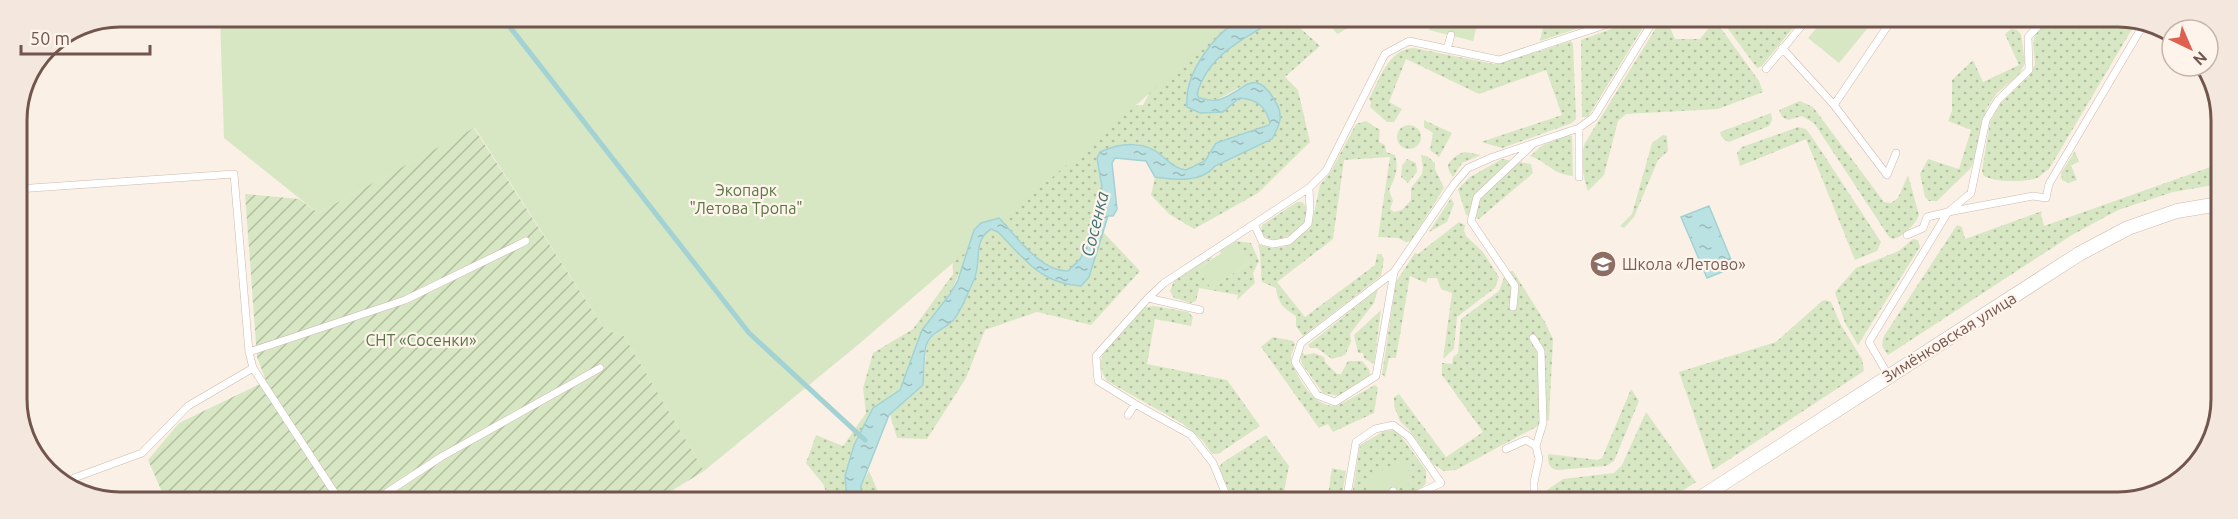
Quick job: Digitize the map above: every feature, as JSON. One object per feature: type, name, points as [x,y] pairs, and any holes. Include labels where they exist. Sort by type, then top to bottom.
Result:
[{"type":"street","name":"Зимёнковская улица","points":[[1709,492],[2079,254],[2118,234],[2177,211],[2211,205]]},
{"type":"lane","points":[[1225,492],[1213,464],[1191,435],[1098,381],[1096,356],[1164,283],[1215,253],[1254,224],[1310,188],[1326,171],[1385,54],[1409,41],[1499,60],[1599,27]]},
{"type":"lane","points":[[1394,272],[1376,376],[1335,402],[1317,395],[1295,362],[1301,343],[1394,272],[1454,184],[1468,168],[1579,128],[1594,117],[1649,27]]},
{"type":"lane","points":[[1766,69],[1800,27]]},
{"type":"lane","points":[[1834,105],[1887,27]]},
{"type":"lane","points":[[1888,375],[1869,342],[1948,212],[1971,193],[1986,120],[1998,100],[2029,70],[2028,38],[2038,27]]},
{"type":"lane","points":[[1907,235],[1923,228],[1927,217],[2033,196],[2046,198],[2049,184],[2140,30]]},
{"type":"lane","points":[[1447,49],[1451,35]]},
{"type":"lane","points":[[1782,48],[1834,105],[1887,175],[1896,153]]},
{"type":"lane","points":[[1579,128],[1579,177]]},
{"type":"lane","points":[[1514,307],[1515,286],[1471,221],[1477,197],[1534,144]]},
{"type":"lane","points":[[27,188],[234,174],[249,352],[254,368],[334,492]]},
{"type":"lane","points":[[1254,224],[1262,240],[1273,244],[1289,241],[1308,224],[1310,188]]},
{"type":"lane","points":[[249,352],[405,300],[526,241]]},
{"type":"lane","points":[[1148,298],[1200,310]]},
{"type":"lane","points":[[1533,338],[1541,351],[1543,423],[1536,446],[1539,459],[1534,492]]},
{"type":"lane","points":[[74,479],[142,453],[188,406],[254,368]]},
{"type":"lane","points":[[388,492],[441,457],[600,368]]},
{"type":"lane","points":[[1128,415],[1135,404]]},
{"type":"lane","points":[[1348,492],[1356,442],[1375,429],[1393,425],[1409,437],[1441,483],[1422,492]]},
{"type":"lane","points":[[1506,449],[1526,440],[1536,446]]},
{"type":"green space","name":"Экопарк \"Летова Тропа\"","points":[[220,27],[1227,27],[859,344],[704,471],[624,336],[605,330],[475,128],[318,213],[224,138]]},
{"type":"green space","points":[[1118,27],[1233,27],[1204,52],[1186,98],[1223,112],[1239,98],[1249,98],[1263,106],[1270,123],[1216,143],[1205,161],[1186,170],[1176,167],[1155,151],[1140,145],[1124,145],[1100,152],[1097,158],[1102,187],[1093,221],[1081,258],[1068,271],[1058,270],[1039,259],[999,218],[981,223],[950,294],[922,330],[900,390],[863,431],[854,445],[845,476],[846,492],[826,492],[823,484],[806,463],[816,435],[843,446],[866,413],[863,388],[873,353],[913,329],[953,274],[951,210],[1048,115],[1143,105],[1156,81]]},
{"type":"green space","points":[[1262,27],[1299,27],[1320,46],[1285,77],[1298,90],[1310,142],[1258,193],[1194,229],[1169,214],[1151,195],[1155,177],[1171,178],[1187,175],[1219,164],[1277,129],[1253,83],[1242,86],[1217,100],[1199,98],[1197,94],[1208,71],[1216,61],[1224,52]]},
{"type":"green space","points":[[1331,27],[1350,27],[1337,34]]},
{"type":"green space","points":[[1430,27],[1477,27],[1473,41],[1429,30]]},
{"type":"green space","points":[[1543,27],[1582,27],[1540,41]]},
{"type":"green space","points":[[1616,27],[1643,27],[1588,117],[1582,117],[1581,40]]},
{"type":"green space","points":[[1656,27],[1670,27],[1675,39],[1700,39],[1709,27],[1720,27],[1759,81],[1763,92],[1718,109],[1626,114],[1618,121],[1604,175],[1588,191],[1582,167],[1585,143]]},
{"type":"green space","points":[[1727,27],[1794,27],[1762,66],[1757,68]]},
{"type":"green space","points":[[1817,27],[1869,27],[1839,63],[1808,38]]},
{"type":"green space","points":[[2041,27],[2132,29],[2049,169],[2037,178],[2025,180],[2001,181],[1987,178],[1983,175],[1982,170],[1990,122],[2001,103],[2030,75],[2035,64],[2033,43],[2036,32]]},
{"type":"green space","points":[[2011,29],[2021,34],[2025,63],[2019,75],[1997,93],[1987,108],[1970,169],[1937,201],[1929,201],[1925,197],[1920,174],[1928,159],[1959,169],[1971,130],[1948,121],[1952,111],[1952,80],[1973,60],[1983,82],[2019,65],[2005,34]]},
{"type":"green space","points":[[1571,41],[1573,44],[1576,119],[1572,123],[1502,148],[1481,142],[1562,115],[1546,70],[1479,94],[1406,59],[1389,102],[1402,109],[1394,122],[1387,122],[1370,107],[1369,99],[1381,74],[1391,59],[1405,50],[1414,48],[1494,64]]},
{"type":"green space","points":[[1800,101],[1813,107],[1884,202],[1891,203],[1898,198],[1908,175],[1919,215],[1905,233],[1893,239],[1889,237],[1814,123],[1802,116],[1788,120],[1782,117],[1779,110]]},
{"type":"green space","points":[[1771,113],[1772,120],[1769,126],[1729,142],[1721,136],[1720,132]]},
{"type":"green space","points":[[1424,120],[1452,133],[1439,157],[1430,150],[1433,133],[1424,127]]},
{"type":"green space","points":[[1366,121],[1380,130],[1379,142],[1385,145],[1386,152],[1395,155],[1397,164],[1389,190],[1393,201],[1390,209],[1394,212],[1402,210],[1411,200],[1411,188],[1422,174],[1421,155],[1427,156],[1435,163],[1435,169],[1444,188],[1411,241],[1378,237],[1390,157],[1344,160],[1333,239],[1277,282],[1305,317],[1375,265],[1377,254],[1381,254],[1384,259],[1381,276],[1303,336],[1296,326],[1296,316],[1282,305],[1276,288],[1262,282],[1258,244],[1271,248],[1283,247],[1292,243],[1311,227],[1320,185],[1330,173],[1356,124]]},
{"type":"green space","points":[[1409,125],[1418,128],[1421,137],[1418,146],[1409,149],[1400,146],[1397,137],[1400,128]]},
{"type":"green space","points":[[1798,127],[1806,129],[1814,140],[1881,242],[1877,251],[1855,260],[1806,139],[1740,166],[1737,153],[1742,147]]},
{"type":"green space","name":"СНТ «Сосенки»","points":[[474,128],[605,330],[624,336],[704,471],[670,492],[162,492],[148,460],[179,423],[266,381],[257,357],[245,194],[299,199],[318,213]]},
{"type":"green space","points":[[1569,135],[1572,136],[1573,176],[1560,173],[1530,156],[1543,145]]},
{"type":"green space","points":[[1663,135],[1667,136],[1668,151],[1658,160],[1634,217],[1624,228],[1620,226],[1632,214],[1652,143]]},
{"type":"green space","points":[[2075,151],[2079,162],[2071,165],[2077,180],[2069,183],[2062,180],[2061,173]]},
{"type":"green space","points":[[1465,152],[1481,155],[1462,163],[1453,177],[1448,165],[1451,160]]},
{"type":"green space","points":[[1407,159],[1416,163],[1417,172],[1408,183],[1401,177],[1402,166]]},
{"type":"green space","points":[[1502,159],[1531,164],[1533,173],[1479,219],[1466,215],[1458,189],[1470,177]]},
{"type":"green space","points":[[2211,167],[2211,185],[2173,192],[2118,210],[2072,235],[1888,355],[1882,344],[1884,336],[1957,225],[1962,227],[1965,239],[2042,211],[2044,226]]},
{"type":"green space","points":[[1451,198],[1454,204],[1447,222],[1429,232]]},
{"type":"green space","points":[[1297,202],[1302,202],[1307,207],[1307,217],[1296,231],[1278,239],[1271,239],[1261,233],[1262,225]]},
{"type":"green space","points":[[1459,222],[1465,225],[1466,236],[1483,252],[1499,277],[1495,288],[1457,317],[1454,349],[1443,359],[1452,293],[1441,289],[1437,278],[1428,278],[1426,283],[1410,276],[1396,358],[1389,358],[1385,377],[1382,374],[1396,282],[1415,253],[1418,254]]},
{"type":"green space","points":[[991,229],[998,232],[1040,274],[1089,277],[1103,232],[1140,271],[1091,325],[1037,312],[985,330],[966,378],[927,439],[897,438],[890,415],[923,385],[927,343],[955,319],[977,273],[979,245],[983,234]]},
{"type":"green space","points":[[1913,239],[1918,240],[1920,247],[1858,345],[1845,323],[1835,292],[1856,268],[1899,251]]},
{"type":"green space","points":[[1236,241],[1251,243],[1259,261],[1253,273],[1255,283],[1237,300],[1238,295],[1199,288],[1196,301],[1191,303],[1174,298],[1170,291],[1174,281],[1210,257],[1213,258],[1198,269],[1211,288],[1249,263],[1236,244],[1221,254],[1220,251]]},
{"type":"green space","points":[[1236,243],[1249,263],[1211,288],[1198,269]]},
{"type":"green space","points":[[1513,271],[1553,339],[1549,420],[1456,470],[1444,471],[1433,464],[1400,421],[1394,406],[1394,397],[1399,394],[1446,457],[1483,432],[1442,375],[1442,363],[1452,364],[1453,357],[1458,353],[1461,319],[1499,291],[1506,272]]},
{"type":"green space","points":[[1378,289],[1374,303],[1350,334],[1351,342],[1345,355],[1332,359],[1317,348],[1310,348],[1308,345]]},
{"type":"green space","points":[[1822,301],[1831,302],[1841,325],[1862,359],[1864,371],[1713,470],[1679,372],[1776,342]]},
{"type":"green space","points":[[1154,306],[1188,312],[1193,317],[1191,326],[1155,319],[1147,364],[1227,380],[1260,426],[1218,454],[1212,454],[1203,441],[1183,424],[1107,381],[1103,374],[1101,365],[1103,354],[1145,307]]},
{"type":"green space","points":[[1381,310],[1374,364],[1364,358],[1363,353],[1358,353],[1354,335]]},
{"type":"green space","points":[[1273,337],[1293,341],[1295,344],[1291,356],[1292,362],[1304,385],[1315,398],[1322,403],[1337,406],[1375,385],[1378,388],[1374,413],[1333,432],[1328,424],[1319,428],[1261,347]]},
{"type":"green space","points":[[1302,352],[1305,355],[1314,353],[1324,357],[1325,362],[1337,374],[1341,374],[1348,361],[1362,361],[1369,369],[1370,375],[1339,396],[1323,393],[1302,364],[1300,355]]},
{"type":"green space","points":[[1631,389],[1639,401],[1614,461],[1606,466],[1557,470],[1550,466],[1548,454],[1599,460],[1602,458]]},
{"type":"green space","points":[[1646,412],[1696,482],[1680,492],[1547,492],[1563,479],[1614,473],[1622,465]]},
{"type":"green space","points":[[1394,430],[1401,436],[1426,470],[1426,483],[1415,492],[1399,492],[1397,489],[1391,492],[1353,492],[1360,445],[1384,431]]},
{"type":"green space","points":[[1266,435],[1289,466],[1284,492],[1230,492],[1219,468],[1222,463]]},
{"type":"green space","points":[[1402,460],[1414,481],[1393,492],[1368,492],[1362,481]]},
{"type":"green space","points":[[1332,468],[1346,471],[1343,492],[1328,492]]},
{"type":"green space","points":[[869,471],[878,492],[861,492],[861,486]]},
{"type":"water","name":"Сосенка","points":[[1229,27],[1263,27],[1219,57],[1202,80],[1197,94],[1199,98],[1218,100],[1248,84],[1261,84],[1275,101],[1280,115],[1279,125],[1272,139],[1215,166],[1203,175],[1188,179],[1155,177],[1146,161],[1115,158],[1112,163],[1117,209],[1113,216],[1108,216],[1089,277],[1081,286],[1067,284],[1044,275],[1025,260],[998,232],[991,229],[981,240],[974,280],[955,318],[933,335],[927,343],[923,385],[889,415],[861,486],[861,492],[846,492],[845,476],[854,445],[873,408],[900,390],[922,330],[958,280],[974,230],[981,223],[999,218],[1039,260],[1058,270],[1068,271],[1081,258],[1093,221],[1102,187],[1097,158],[1100,152],[1124,145],[1140,145],[1155,151],[1176,167],[1186,170],[1205,161],[1216,143],[1269,125],[1263,108],[1245,99],[1239,98],[1223,112],[1200,113],[1187,107],[1187,94],[1196,68],[1203,55]]},
{"type":"water","points":[[1709,206],[1734,267],[1707,278],[1681,217]]},
{"type":"waterway","points":[[510,27],[749,333],[865,440]]},
{"type":"place","name":"Школа «Летово»","points":[[1603,264]]}]
